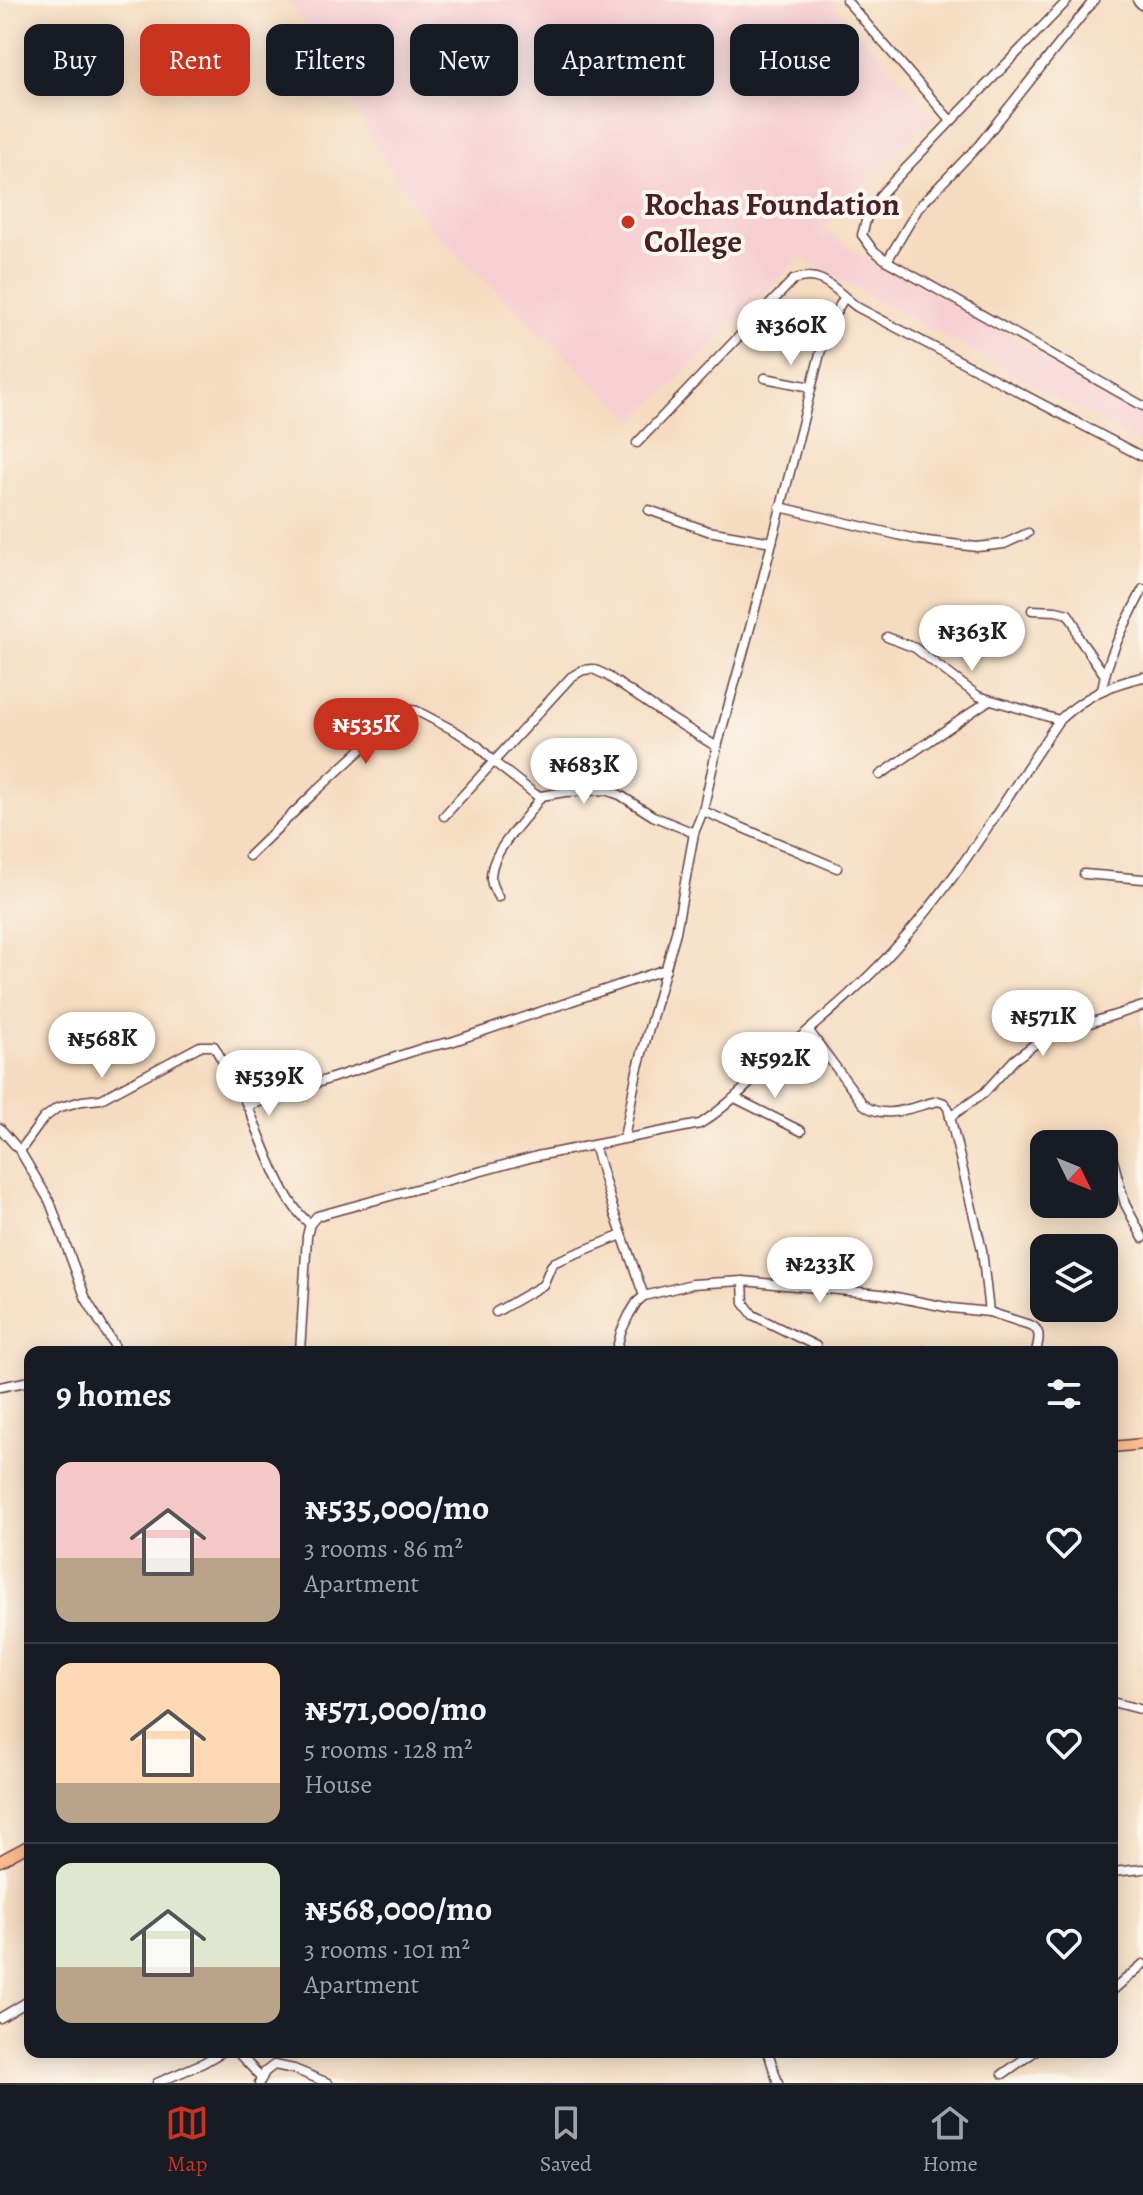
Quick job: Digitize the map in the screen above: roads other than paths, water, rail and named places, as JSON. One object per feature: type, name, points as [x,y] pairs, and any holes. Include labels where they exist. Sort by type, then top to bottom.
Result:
[{"type":"main road","points":[[1118,1446],[1142,1443]]},
{"type":"main road","points":[[0,1861],[24,1850]]},
{"type":"street","points":[[846,0],[951,121]]},
{"type":"street","points":[[1068,0],[883,192],[867,217],[862,235],[873,250],[887,261],[1143,406]]},
{"type":"street","points":[[887,261],[919,207],[979,145],[1094,0]]},
{"type":"street","points":[[1137,0],[1143,6]]},
{"type":"street","points":[[637,443],[793,280],[803,276],[815,277],[835,287],[844,298],[881,319],[1143,457]]},
{"type":"street","points":[[624,1138],[637,1071],[676,932],[694,833],[703,811],[826,330],[844,298]]},
{"type":"street","points":[[765,378],[811,387]]},
{"type":"street","points":[[780,507],[919,540],[977,547],[1004,544],[1028,533]]},
{"type":"street","points":[[649,510],[708,531],[772,542]]},
{"type":"street","points":[[1102,689],[1104,674],[1143,589]]},
{"type":"street","points":[[1032,610],[1068,614],[1078,637],[1104,674]]},
{"type":"street","points":[[887,637],[915,648],[961,685],[988,701],[1059,720]]},
{"type":"street","points":[[444,816],[571,677],[583,670],[593,669],[606,675],[717,747]]},
{"type":"street","points":[[300,1346],[307,1236],[310,1224],[317,1216],[537,1156],[675,1131],[700,1124],[722,1110],[837,1007],[892,952],[972,852],[1059,720],[1077,704],[1102,689],[1143,677]]},
{"type":"street","points":[[880,775],[988,701]]},
{"type":"street","points":[[249,856],[405,709],[417,711],[457,732],[532,793],[541,796],[606,790],[620,795],[653,816],[694,833]]},
{"type":"street","points":[[498,897],[491,882],[493,862],[541,796]]},
{"type":"street","points":[[703,811],[837,868]]},
{"type":"street","points":[[1084,874],[1143,879]]},
{"type":"street","points":[[247,1106],[423,1048],[451,1042],[666,969]]},
{"type":"street","points":[[950,1117],[984,1093],[1014,1060],[1043,1038],[1143,1006]]},
{"type":"street","points":[[809,1031],[871,1111],[883,1114],[938,1101],[944,1103],[982,1250],[989,1312]]},
{"type":"street","points":[[20,1151],[43,1119],[57,1108],[101,1099],[204,1045],[214,1046],[247,1106],[286,1192],[310,1224]]},
{"type":"street","points":[[735,1098],[801,1131]]},
{"type":"street","points":[[0,1128],[20,1151],[50,1202],[86,1299],[113,1346]]},
{"type":"street","points":[[594,1145],[644,1296]]},
{"type":"street","points":[[1118,1178],[1125,1204],[1143,1238]]},
{"type":"street","points":[[496,1312],[543,1285],[555,1262],[622,1235]]},
{"type":"street","points":[[743,1281],[744,1303],[753,1315],[816,1346]]},
{"type":"street","points":[[618,1346],[629,1315],[644,1296],[692,1284],[743,1281],[881,1294],[989,1312],[1033,1326],[1039,1334],[1037,1346]]},
{"type":"street","points":[[0,1387],[24,1382]]},
{"type":"street","points":[[1118,1704],[1143,1710]]},
{"type":"street","points":[[1118,1871],[1143,1869]]},
{"type":"street","points":[[1118,1986],[1143,1964]]},
{"type":"street","points":[[0,2018],[24,2004]]},
{"type":"street","points":[[157,2083],[212,2058]]},
{"type":"street","points":[[242,2058],[260,2080],[274,2065],[294,2069],[328,2083]]},
{"type":"street","points":[[770,2058],[778,2083]]},
{"type":"street","points":[[1003,2074],[1026,2058]]},
{"type":"place","name":"Rochas Foundation College","points":[[628,222]]}]
